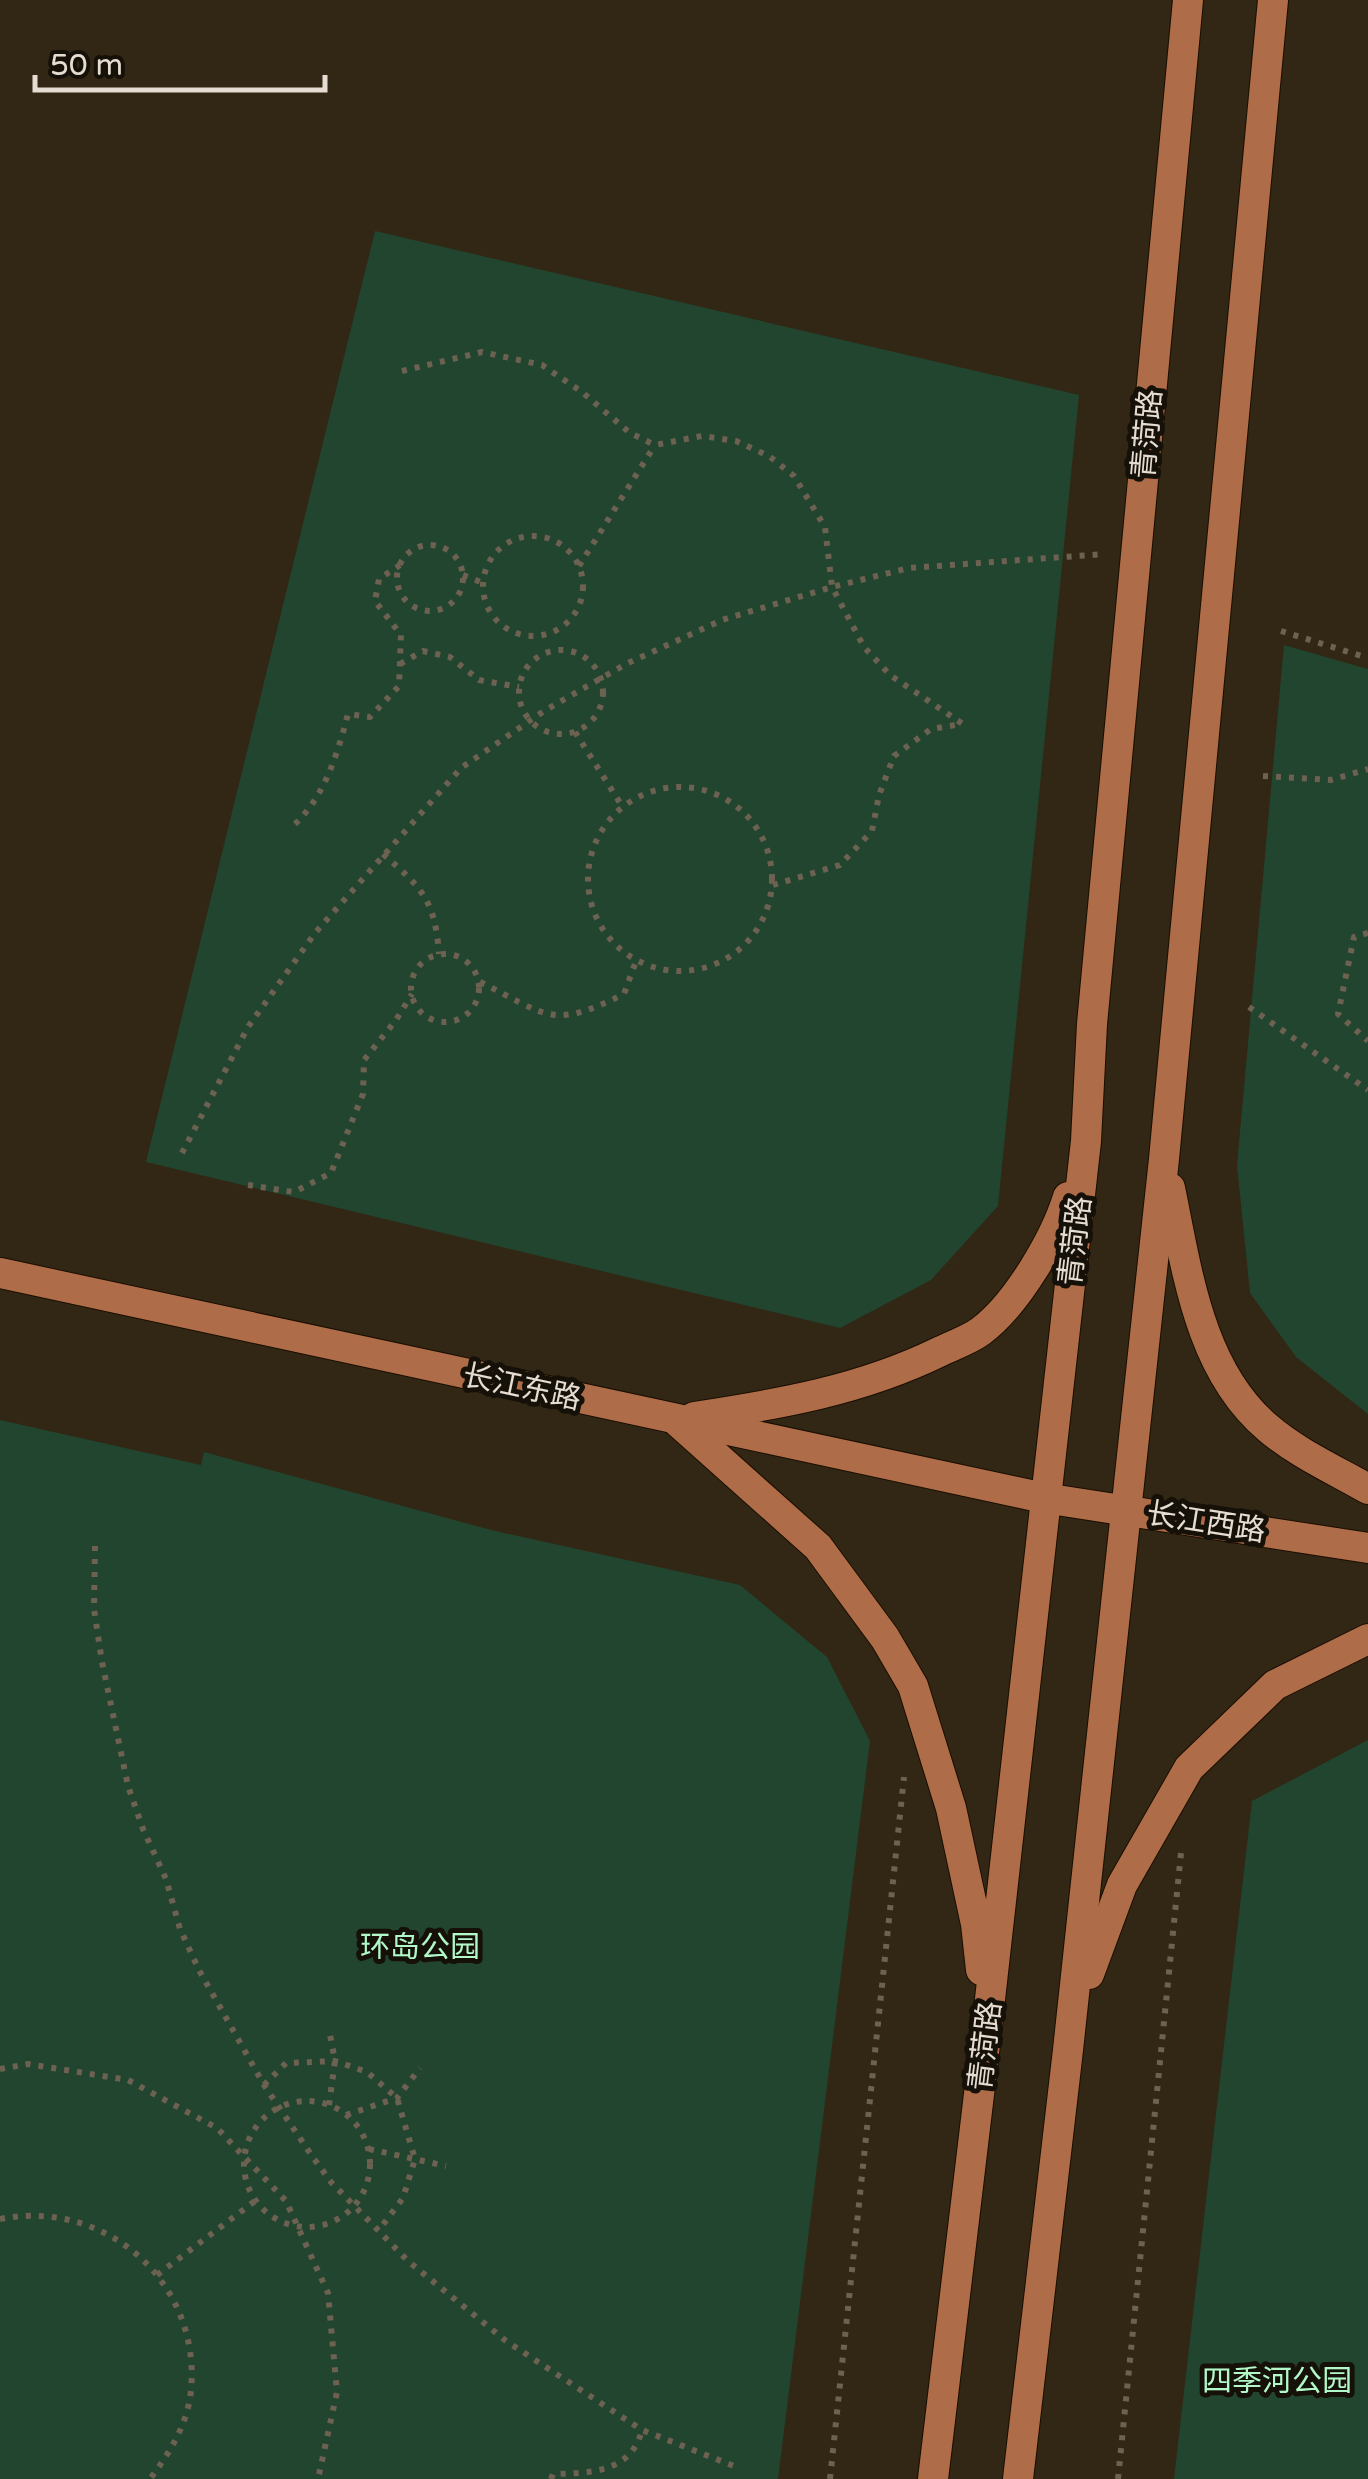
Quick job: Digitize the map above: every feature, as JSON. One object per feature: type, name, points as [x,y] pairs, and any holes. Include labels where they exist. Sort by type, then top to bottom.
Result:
[{"type":"main road","name":"青菏路","points":[[933,2479],[986,2044],[1086,1141],[1092,1024],[1188,0]]},
{"type":"main road","points":[[1018,2479],[1128,1510],[1272,0]]},
{"type":"main road","points":[[675,1420],[852,1388],[981,1331],[1024,1283],[1058,1228],[1086,1141]]},
{"type":"main road","points":[[1164,1158],[1201,1325],[1231,1385],[1268,1428],[1368,1489]]},
{"type":"main road","name":"长江东路","points":[[0,1273],[1044,1498]]},
{"type":"main road","points":[[675,1420],[818,1547],[875,1624],[913,1686],[951,1808],[976,1924],[986,2044]]},
{"type":"main road","name":"长江西路","points":[[1044,1498],[1368,1548]]},
{"type":"main road","points":[[1068,2050],[1095,1953],[1122,1885],[1189,1768],[1274,1684],[1368,1639]]},
{"type":"path","points":[[402,372],[482,352],[542,365],[582,392],[630,433],[655,445],[702,436],[736,441],[769,456],[794,476],[825,527],[832,588],[864,647],[890,675],[963,724],[931,729],[894,756],[879,795],[872,831],[840,866],[772,885]]},
{"type":"path","points":[[579,566],[655,445]]},
{"type":"path","points":[[542,537],[558,542],[579,566],[582,598],[565,625],[551,633],[519,634],[504,627],[485,600],[483,583],[487,566],[497,552],[510,542],[542,537]]},
{"type":"path","points":[[295,824],[308,812],[337,754],[348,714],[370,717],[399,686],[401,635],[374,601],[378,579],[400,565],[414,549],[435,545],[455,555],[464,575],[458,596],[450,605],[429,612],[410,604],[402,596],[397,575],[400,565]]},
{"type":"path","points":[[182,1153],[248,1028],[315,933],[461,768],[530,720],[601,678],[722,620],[832,588],[909,568],[1110,554],[1136,557]]},
{"type":"path","points":[[464,575],[483,583]]},
{"type":"path","points":[[1280,631],[1368,658]]},
{"type":"path","points":[[535,636],[544,653]]},
{"type":"path","points":[[400,664],[422,651],[450,658],[479,680],[519,686]]},
{"type":"path","points":[[571,651],[584,656],[601,678],[602,703],[596,716],[575,732],[547,732],[530,720],[519,701],[523,672],[544,653],[571,651]]},
{"type":"path","points":[[575,732],[622,806]]},
{"type":"path","points":[[1263,776],[1331,780],[1368,769]]},
{"type":"path","points":[[679,787],[709,792],[736,806],[757,827],[769,855],[772,885],[766,914],[750,940],[725,960],[696,970],[666,971],[636,961],[612,942],[595,917],[587,887],[590,856],[602,829],[622,806],[649,792],[679,787]]},
{"type":"path","points":[[382,854],[419,886],[437,920],[439,954]]},
{"type":"path","points":[[1368,932],[1354,938],[1338,1014],[1368,1041]]},
{"type":"path","points":[[248,1186],[294,1192],[332,1173],[363,1094],[364,1060],[396,1020],[412,994],[414,974],[429,958],[439,954],[460,957],[470,963],[480,982],[554,1018],[584,1014],[624,994],[636,961]]},
{"type":"path","points":[[412,994],[423,1014],[434,1020],[457,1020],[475,1005],[480,982]]},
{"type":"path","points":[[1248,1007],[1368,1090]]},
{"type":"path","points":[[95,1546],[94,1609],[128,1786],[166,1879],[180,1929],[264,2085],[331,2182],[408,2261],[506,2341],[642,2430],[734,2466]]},
{"type":"path","points":[[830,2479],[905,1765]]},
{"type":"path","points":[[1118,2479],[1181,1847]]},
{"type":"path","points":[[328,2105],[335,2061],[329,2028]]},
{"type":"path","points":[[264,2085],[286,2064],[335,2061],[367,2072],[397,2098],[415,2159],[404,2198],[379,2230]]},
{"type":"path","points":[[0,2068],[28,2064],[128,2080],[217,2128],[286,2201],[328,2293],[337,2392],[318,2479]]},
{"type":"path","points":[[346,2115],[397,2098],[420,2068]]},
{"type":"path","points":[[308,2101],[328,2105],[346,2115],[360,2130],[369,2149],[368,2179],[355,2206],[338,2219],[320,2226],[279,2221],[255,2201],[244,2171],[254,2130],[268,2114],[280,2108],[308,2101]]},
{"type":"path","points":[[369,2149],[446,2166]]},
{"type":"path","points":[[157,2276],[255,2201]]},
{"type":"path","points":[[0,2219],[29,2213],[83,2221],[130,2247],[167,2287],[188,2337],[191,2390],[177,2442],[150,2479]]},
{"type":"path","points":[[551,2479],[553,2474],[598,2472],[616,2464],[638,2448],[642,2430]]},
{"type":"green space","points":[[375,231],[1079,395],[998,1206],[931,1280],[840,1328],[146,1162]]},
{"type":"green space","points":[[1284,645],[1368,669],[1368,1414],[1296,1357],[1250,1293],[1237,1165]]},
{"type":"green space","name":"环岛公园","points":[[0,1420],[201,1465],[204,1452],[491,1530],[740,1585],[827,1657],[870,1741],[778,2479],[0,2479]]},
{"type":"green space","name":"四季河公园","points":[[1368,1740],[1368,2479],[1174,2479],[1252,1801]]}]
